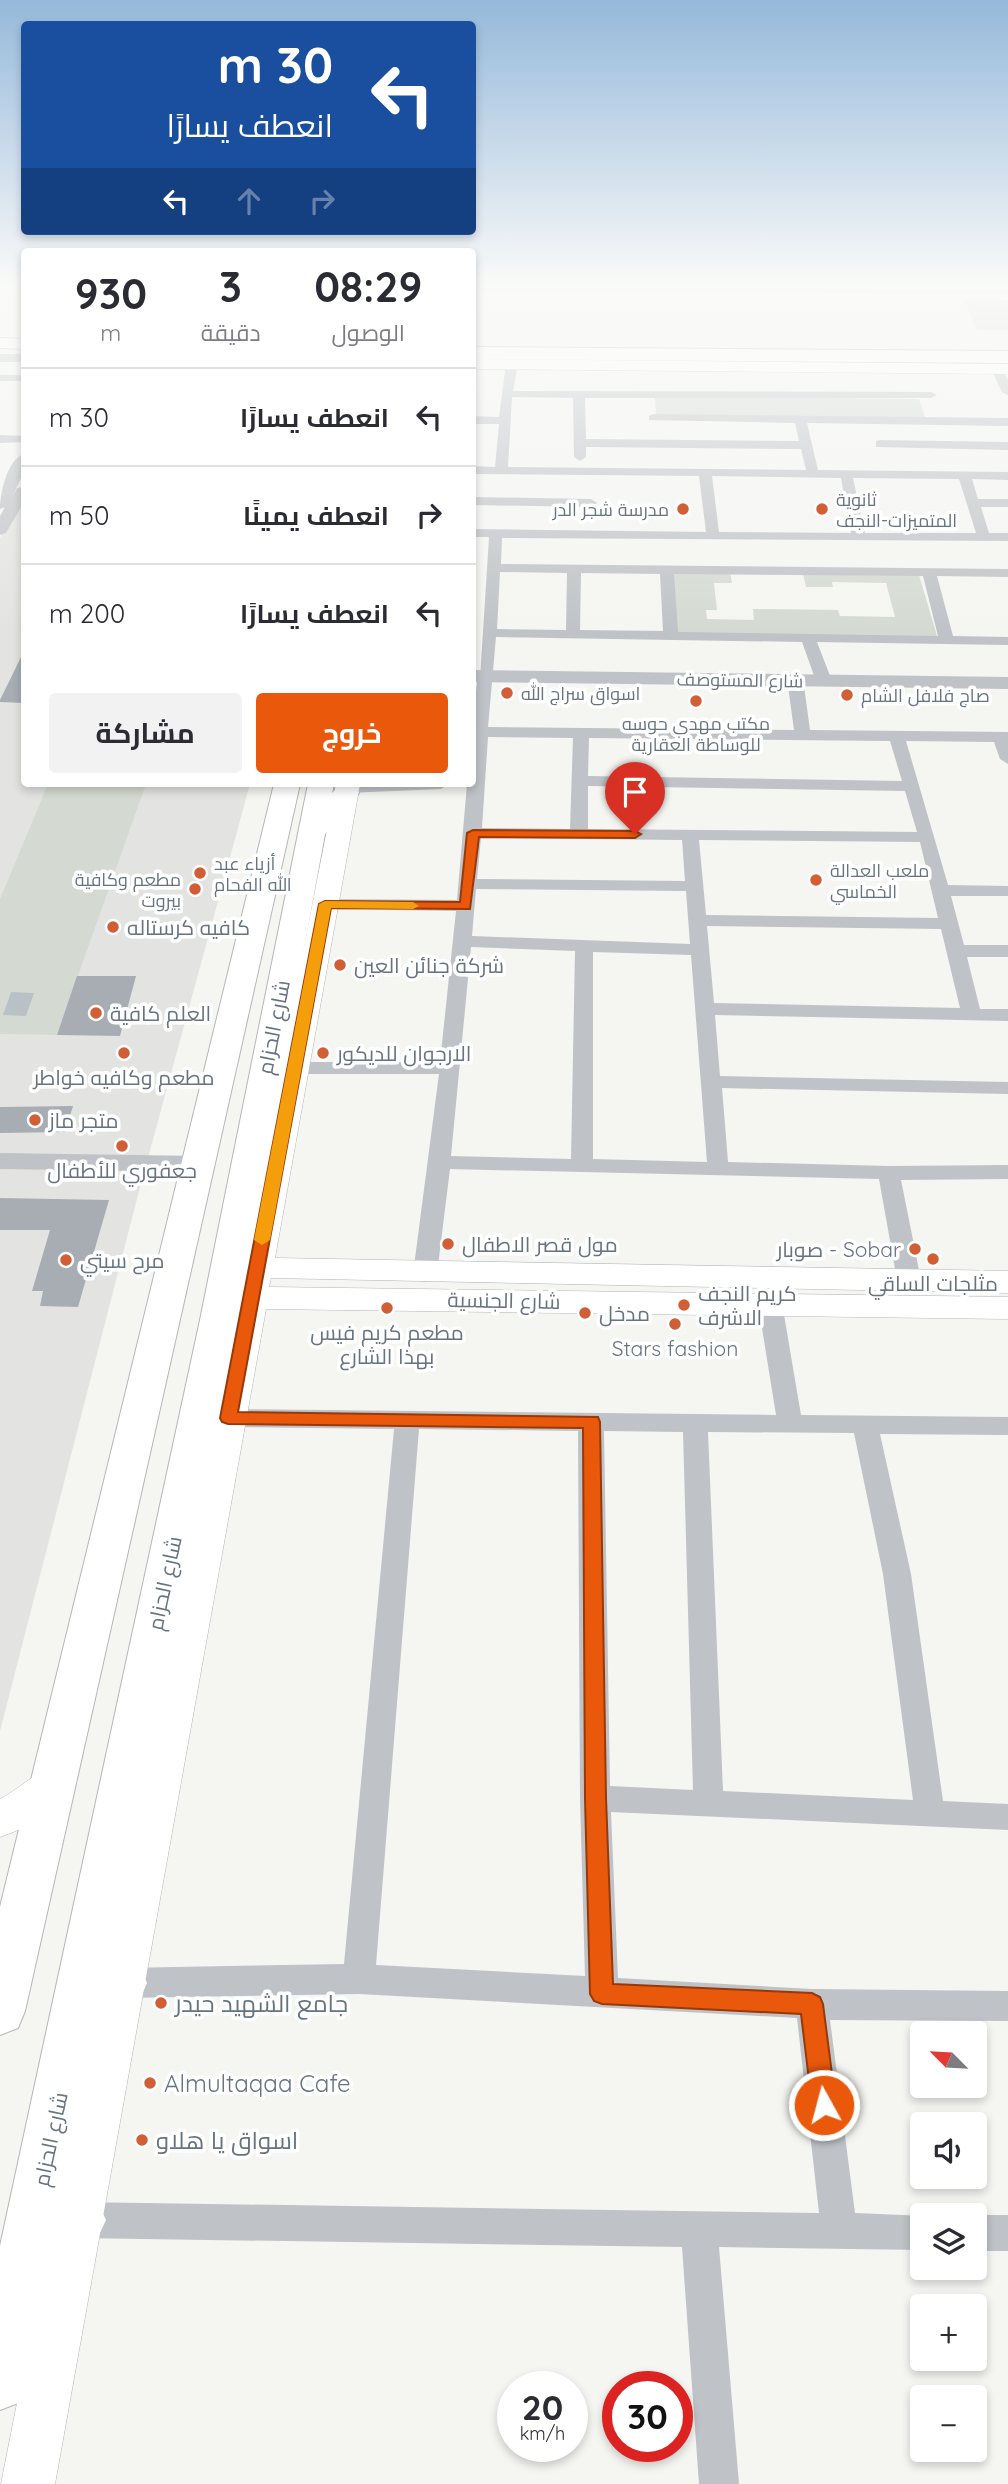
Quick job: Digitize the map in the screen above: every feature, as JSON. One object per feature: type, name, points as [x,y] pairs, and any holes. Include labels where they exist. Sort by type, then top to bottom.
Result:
[{"type":"main road","name":"شارع الحزام","points":[[0,2011],[5,1952],[53,1785],[286,787]]},
{"type":"main road","name":"شارع الحزام","points":[[0,2381],[56,2218],[239,1284],[274,1016],[311,833],[341,787]]},
{"type":"main road","points":[[239,1284],[294,1068],[325,904],[341,787]]},
{"type":"main road","points":[[242,978],[247,984],[264,987],[276,984],[282,977]]},
{"type":"main road","points":[[232,1019],[238,1012],[256,1007],[268,1010],[274,1016]]},
{"type":"main road","name":"شارع الجنسية","points":[[239,1284],[425,1274],[1008,1282]]},
{"type":"main road","name":"شارع الجنسية","points":[[239,1284],[770,1303],[1008,1308]]},
{"type":"main road","points":[[0,1819],[31,1803],[53,1785]]},
{"type":"main road","points":[[28,2484],[56,2218]]},
{"type":"street","points":[[501,471],[506,402]]},
{"type":"street","points":[[579,402],[580,443],[589,499]]},
{"type":"street","points":[[653,402],[653,443]]},
{"type":"street","points":[[935,402],[944,421]]},
{"type":"street","points":[[653,418],[1008,422]]},
{"type":"street","points":[[476,420],[504,421]]},
{"type":"street","points":[[799,420],[813,474]]},
{"type":"street","points":[[875,420],[887,459]]},
{"type":"street","points":[[0,439],[21,439]]},
{"type":"street","points":[[580,443],[806,445]]},
{"type":"street","points":[[476,533],[496,533],[589,499],[705,473],[846,474],[887,459],[1008,446]]},
{"type":"street","points":[[887,459],[964,475],[1008,475]]},
{"type":"street","points":[[0,530],[11,487],[21,466]]},
{"type":"street","points":[[476,470],[501,471],[713,536],[792,554],[929,573],[1008,573]]},
{"type":"street","points":[[705,473],[713,536]]},
{"type":"street","points":[[846,474],[859,537]]},
{"type":"street","points":[[964,475],[984,537]]},
{"type":"street","points":[[476,501],[589,499]]},
{"type":"street","points":[[972,503],[1008,503]]},
{"type":"street","points":[[476,766],[480,732],[479,679],[489,633],[496,533]]},
{"type":"street","points":[[495,568],[667,570],[792,554],[859,537],[1008,537]]},
{"type":"street","points":[[573,635],[574,569]]},
{"type":"street","points":[[667,570],[671,637]]},
{"type":"street","points":[[929,573],[947,640]]},
{"type":"street","points":[[476,603],[492,603]]},
{"type":"street","points":[[489,633],[1008,641]]},
{"type":"street","points":[[809,640],[824,681]]},
{"type":"street","name":"شارع المستوصف","points":[[479,679],[1008,683]]},
{"type":"street","name":"شارع المستوصف","points":[[708,682],[1008,689]]},
{"type":"street","points":[[796,686],[803,736]]},
{"type":"street","points":[[480,732],[1004,737],[1008,759]]},
{"type":"street","points":[[579,834],[581,733]]},
{"type":"street","points":[[897,737],[927,837],[972,1015]]},
{"type":"street","points":[[580,781],[913,786]]},
{"type":"street","points":[[425,1274],[440,1162],[466,906],[473,833],[474,787]]},
{"type":"street","points":[[473,833],[927,837]]},
{"type":"street","points":[[690,835],[718,1168]]},
{"type":"street","points":[[468,884],[694,886]]},
{"type":"street","points":[[941,890],[1008,891]]},
{"type":"street","points":[[325,904],[466,906]]},
{"type":"street","points":[[697,920],[950,924]]},
{"type":"street","points":[[462,941],[700,950]]},
{"type":"street","points":[[582,1165],[584,945]]},
{"type":"street","points":[[956,951],[1008,951]]},
{"type":"street","points":[[704,1009],[1008,1015]]},
{"type":"street","points":[[294,1068],[449,1068]]},
{"type":"street","points":[[710,1082],[1008,1088]]},
{"type":"street","points":[[0,1161],[199,1164]]},
{"type":"street","points":[[440,1162],[889,1173],[1008,1172]]},
{"type":"street","points":[[889,1173],[909,1280]]},
{"type":"street","points":[[770,1303],[790,1423]]},
{"type":"street","points":[[213,1418],[1008,1426]]},
{"type":"street","points":[[359,1979],[407,1420]]},
{"type":"street","points":[[592,1422],[596,1798],[602,1994]]},
{"type":"street","points":[[695,1423],[708,1803]]},
{"type":"street","points":[[865,1424],[897,1574],[930,1814]]},
{"type":"street","points":[[596,1798],[1008,1817]]},
{"type":"street","points":[[102,1985],[359,1979],[812,2004],[1008,2006]]},
{"type":"street","points":[[812,2004],[839,2231]]},
{"type":"street","points":[[56,2218],[910,2232]]},
{"type":"street","points":[[699,2229],[719,2484]]},
{"type":"street","points":[[987,2233],[1008,2233]]},
{"type":"shaded area","points":[[655,402],[920,402],[926,420],[656,417]]},
{"type":"shaded area","points":[[21,500],[21,787],[249,787],[140,1187],[0,1731],[0,538]]},
{"type":"shaded area","points":[[673,572],[730,572],[732,583],[714,583],[717,610],[706,610],[707,619],[754,620],[753,609],[838,610],[840,616],[895,617],[886,583],[832,582],[833,587],[806,587],[803,574],[919,575],[938,639],[677,635]]},
{"type":"shaded area","points":[[47,787],[145,787],[57,1035],[0,1034],[0,899]]},
{"type":"shaded area","points":[[11,992],[34,993],[26,1016],[3,1015]]},
{"type":"building","points":[[21,657],[21,703],[0,700]]},
{"type":"building","name":"العلم كافية","points":[[77,976],[136,976],[120,1036],[57,1035]]},
{"type":"building","name":"متجر ماز","points":[[73,1106],[65,1132],[0,1133],[0,1107]]},
{"type":"building","name":"مرح سيتي","points":[[0,1198],[109,1200],[78,1307],[40,1306],[43,1291],[32,1291],[50,1230],[0,1230]]},
{"type":"slow traffic","points":[[262,1240],[325,904],[413,906]]},
{"type":"place","name":"مدرسة شجر الدر","points":[[683,509]]},
{"type":"place","name":"ثانوية المتميزات-النجف","points":[[822,509]]},
{"type":"place","name":"اسواق سراج الله","points":[[507,693]]},
{"type":"place","name":"صاج فلافل الشام","points":[[847,695]]},
{"type":"place","name":"مكتب مهدي حوسه للوساطة العقارية","points":[[696,701]]},
{"type":"place","name":"أزياء عبد الله الفحام","points":[[200,873]]},
{"type":"place","name":"ملعب العدالة الخماسي","points":[[816,880]]},
{"type":"place","name":"مطعم وكافية بيروت","points":[[195,889]]},
{"type":"place","name":"كافيه كرستاله","points":[[113,927]]},
{"type":"place","name":"شركة جنائن العين","points":[[340,965]]},
{"type":"place","name":"العلم كافية","points":[[96,1013]]},
{"type":"place","name":"مطعم وكافيه خواطر","points":[[124,1053]]},
{"type":"place","name":"الارجوان للديكور","points":[[323,1053]]},
{"type":"place","name":"متجر ماز","points":[[35,1120]]},
{"type":"place","name":"جعفوري للأطفال","points":[[122,1146]]},
{"type":"place","name":"مول قصر الاطفال","points":[[448,1244]]},
{"type":"place","name":"صوبار - Sobar","points":[[915,1249]]},
{"type":"place","name":"مثلجات الساقي","points":[[933,1259]]},
{"type":"place","name":"مرح سيتي","points":[[66,1260]]},
{"type":"place","name":"كريم النجف الاشرف","points":[[684,1305]]},
{"type":"place","name":"مطعم كريم فيس بهذا الشارع","points":[[387,1308]]},
{"type":"place","name":"مدخل","points":[[585,1313]]},
{"type":"place","name":"Stars fashion","points":[[675,1324]]},
{"type":"place","name":"جامع الشهيد حيدر","points":[[161,2003]]},
{"type":"place","name":"Almultaqaa Cafe","points":[[150,2083]]},
{"type":"place","name":"اسواق يا هلاو","points":[[142,2140]]},
{"type":"route","points":[[635,834],[473,833],[466,906],[325,904],[228,1418],[592,1422],[596,1798],[602,1994],[812,2004],[824,2105]]}]
